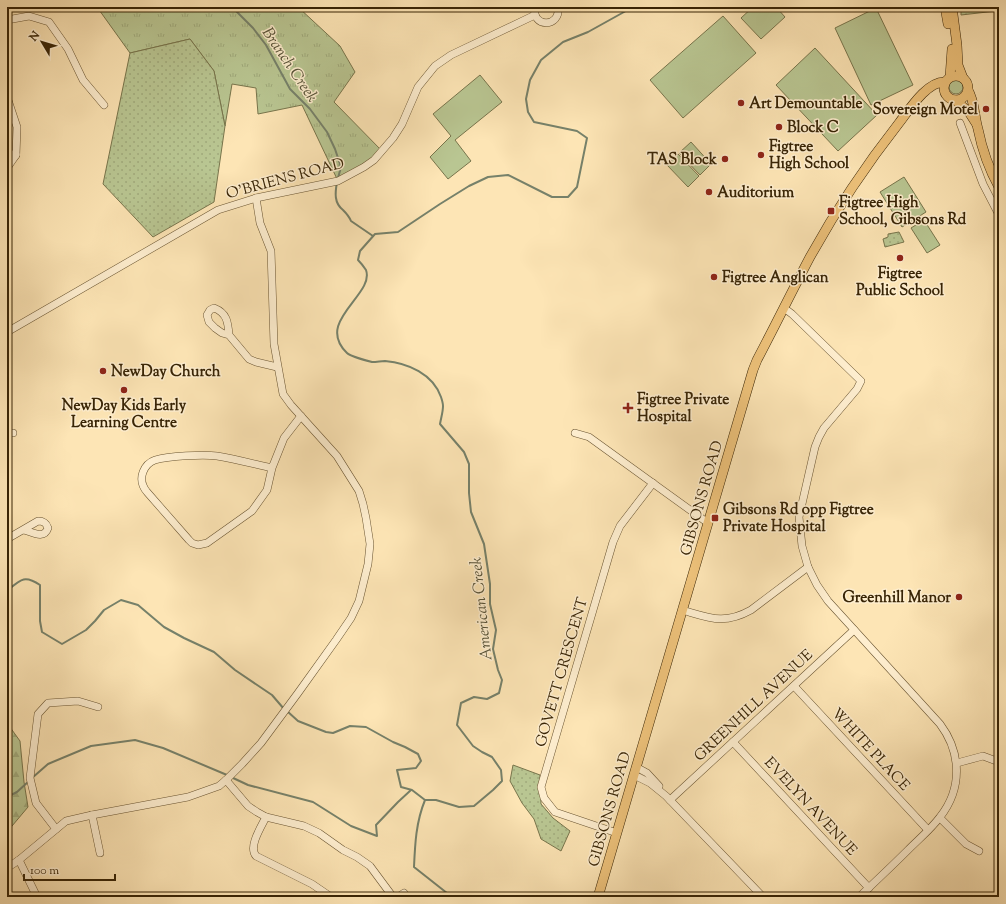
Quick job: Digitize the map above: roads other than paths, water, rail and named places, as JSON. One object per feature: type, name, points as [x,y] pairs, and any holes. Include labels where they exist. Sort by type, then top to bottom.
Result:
[{"type":"main road","points":[[945,7],[951,43],[948,80],[944,88],[949,98],[955,100],[968,112],[977,125]]},
{"type":"main road","points":[[952,7],[958,65],[967,84],[974,106],[977,125],[987,162],[999,188]]},
{"type":"main road","points":[[948,80],[959,76],[963,78]]},
{"type":"main road","name":"GIBSONS ROAD","points":[[598,897],[753,370],[811,256],[847,197],[876,154],[921,96],[933,85],[948,80]]},
{"type":"main road","points":[[955,100],[962,98],[968,90]]},
{"type":"main road","points":[[921,96],[933,92],[946,94]]},
{"type":"street","points":[[535,7],[535,15],[544,23],[552,21],[558,15],[558,7]]},
{"type":"street","name":"O'BRIENS ROAD","points":[[7,332],[218,210],[256,198],[338,181],[364,167],[374,160],[393,138],[402,124],[418,87],[435,66],[451,55],[535,15]]},
{"type":"street","points":[[7,20],[29,16],[49,22],[68,49],[83,80],[104,105]]},
{"type":"street","points":[[7,97],[17,127],[16,155],[7,168]]},
{"type":"street","points":[[960,123],[983,184],[999,215]]},
{"type":"street","points":[[7,153],[16,155]]},
{"type":"street","points":[[7,868],[19,860],[66,821],[188,797],[219,786],[261,743],[351,618],[359,600],[365,578],[370,544],[366,518],[359,491],[337,456],[283,394],[274,344],[271,251],[260,223],[256,198]]},
{"type":"street","points":[[784,308],[861,381],[857,389],[824,428],[815,447],[799,517],[802,546],[808,567],[817,586],[828,601],[940,724],[952,743],[957,763],[955,789],[952,798],[940,818],[859,897]]},
{"type":"street","points":[[229,335],[249,359],[277,367]]},
{"type":"street","points":[[272,468],[215,456],[174,457],[155,460],[149,463],[144,468],[141,480],[142,486],[146,492],[192,543],[203,545],[207,544],[252,511],[267,490],[272,468],[284,438],[301,416]]},
{"type":"street","points":[[575,433],[589,437],[708,523]]},
{"type":"street","name":"GOVETT CRESCENT","points":[[617,833],[555,812],[544,798],[541,787],[613,542],[620,526],[653,483]]},
{"type":"street","points":[[7,539],[24,530]]},
{"type":"street","points":[[682,610],[721,620],[741,615],[751,610],[808,567]]},
{"type":"street","name":"GREENHILL AVENUE","points":[[668,798],[733,742],[854,630]]},
{"type":"street","name":"WHITE PLACE","points":[[794,686],[928,830]]},
{"type":"street","points":[[56,829],[36,803],[30,778],[38,714],[48,703],[78,701],[98,707]]},
{"type":"street","name":"EVELYN AVENUE","points":[[733,742],[869,888]]},
{"type":"street","points":[[957,763],[983,756],[999,762]]},
{"type":"street","points":[[635,771],[647,773],[668,798],[763,897]]},
{"type":"street","points":[[226,780],[248,806],[266,817],[304,826],[319,833],[343,850],[370,866],[393,897]]},
{"type":"street","points":[[92,815],[100,853]]},
{"type":"street","points":[[266,817],[252,846],[252,852],[256,856],[312,884],[331,897]]},
{"type":"street","points":[[940,818],[966,844],[980,851]]},
{"type":"street","points":[[19,860],[37,897]]},
{"type":"waterway","name":"Branch Creek","points":[[230,7],[253,28],[266,45],[290,89],[310,109],[327,132],[341,167],[338,178]]},
{"type":"waterway","name":"American Creek","points":[[452,897],[414,867],[418,825],[425,800],[436,800],[459,807],[474,806],[502,781],[501,770],[492,757],[473,746],[457,725],[461,703],[474,697],[487,699],[499,693],[502,680],[493,649],[496,630],[490,604],[490,584],[484,544],[471,512],[469,493],[469,464],[464,452],[440,424],[443,403],[432,382],[426,376],[411,367],[394,362],[372,362],[347,353],[339,341],[337,330],[341,319],[362,289],[366,279],[366,270],[358,260],[360,251],[375,234],[398,232],[469,186],[488,177],[508,175],[552,197],[568,197],[577,187],[587,138],[577,131],[534,122],[528,112],[526,99],[530,80],[541,60],[563,42],[588,32],[633,7]]},
{"type":"waterway","name":"Branch Creek","points":[[337,182],[336,194],[338,204],[348,215],[351,221],[373,236]]},
{"type":"waterway","points":[[7,591],[19,581],[26,579],[40,585],[40,621],[42,632],[62,644],[86,630],[104,610],[121,600],[138,605],[164,627],[214,652],[235,670],[272,695],[284,709]]},
{"type":"waterway","points":[[287,711],[298,721],[326,732],[333,733],[350,726],[366,727],[418,754],[421,761],[416,768],[397,770],[401,787],[412,790],[425,800]]},
{"type":"waterway","points":[[32,778],[48,764],[91,746],[135,740],[163,748],[227,775]]},
{"type":"waterway","points":[[231,777],[248,785],[313,802],[351,826],[377,836],[376,825],[411,790]]},
{"type":"waterway","points":[[7,797],[17,792],[29,781]]},
{"type":"place","name":"Art Demountable","points":[[741,103]]},
{"type":"place","name":"Sovereign Motel","points":[[986,109]]},
{"type":"place","name":"Block C","points":[[779,127]]},
{"type":"place","name":"Figtree High School","points":[[761,155]]},
{"type":"place","name":"TAS Block","points":[[725,159]]},
{"type":"place","name":"Auditorium","points":[[709,192]]},
{"type":"place","name":"Figtree High School, Gibsons Rd","points":[[831,211]]},
{"type":"place","name":"Figtree Public School","points":[[900,258]]},
{"type":"place","name":"Figtree Anglican","points":[[714,277]]},
{"type":"place","name":"NewDay Church","points":[[103,371]]},
{"type":"place","name":"NewDay Kids Early Learning Centre","points":[[124,390]]},
{"type":"place","name":"Figtree Private Hospital","points":[[628,408]]},
{"type":"place","name":"Gibsons Rd opp Figtree Private Hospital","points":[[715,518]]},
{"type":"place","name":"Greenhill Manor","points":[[959,597]]}]
